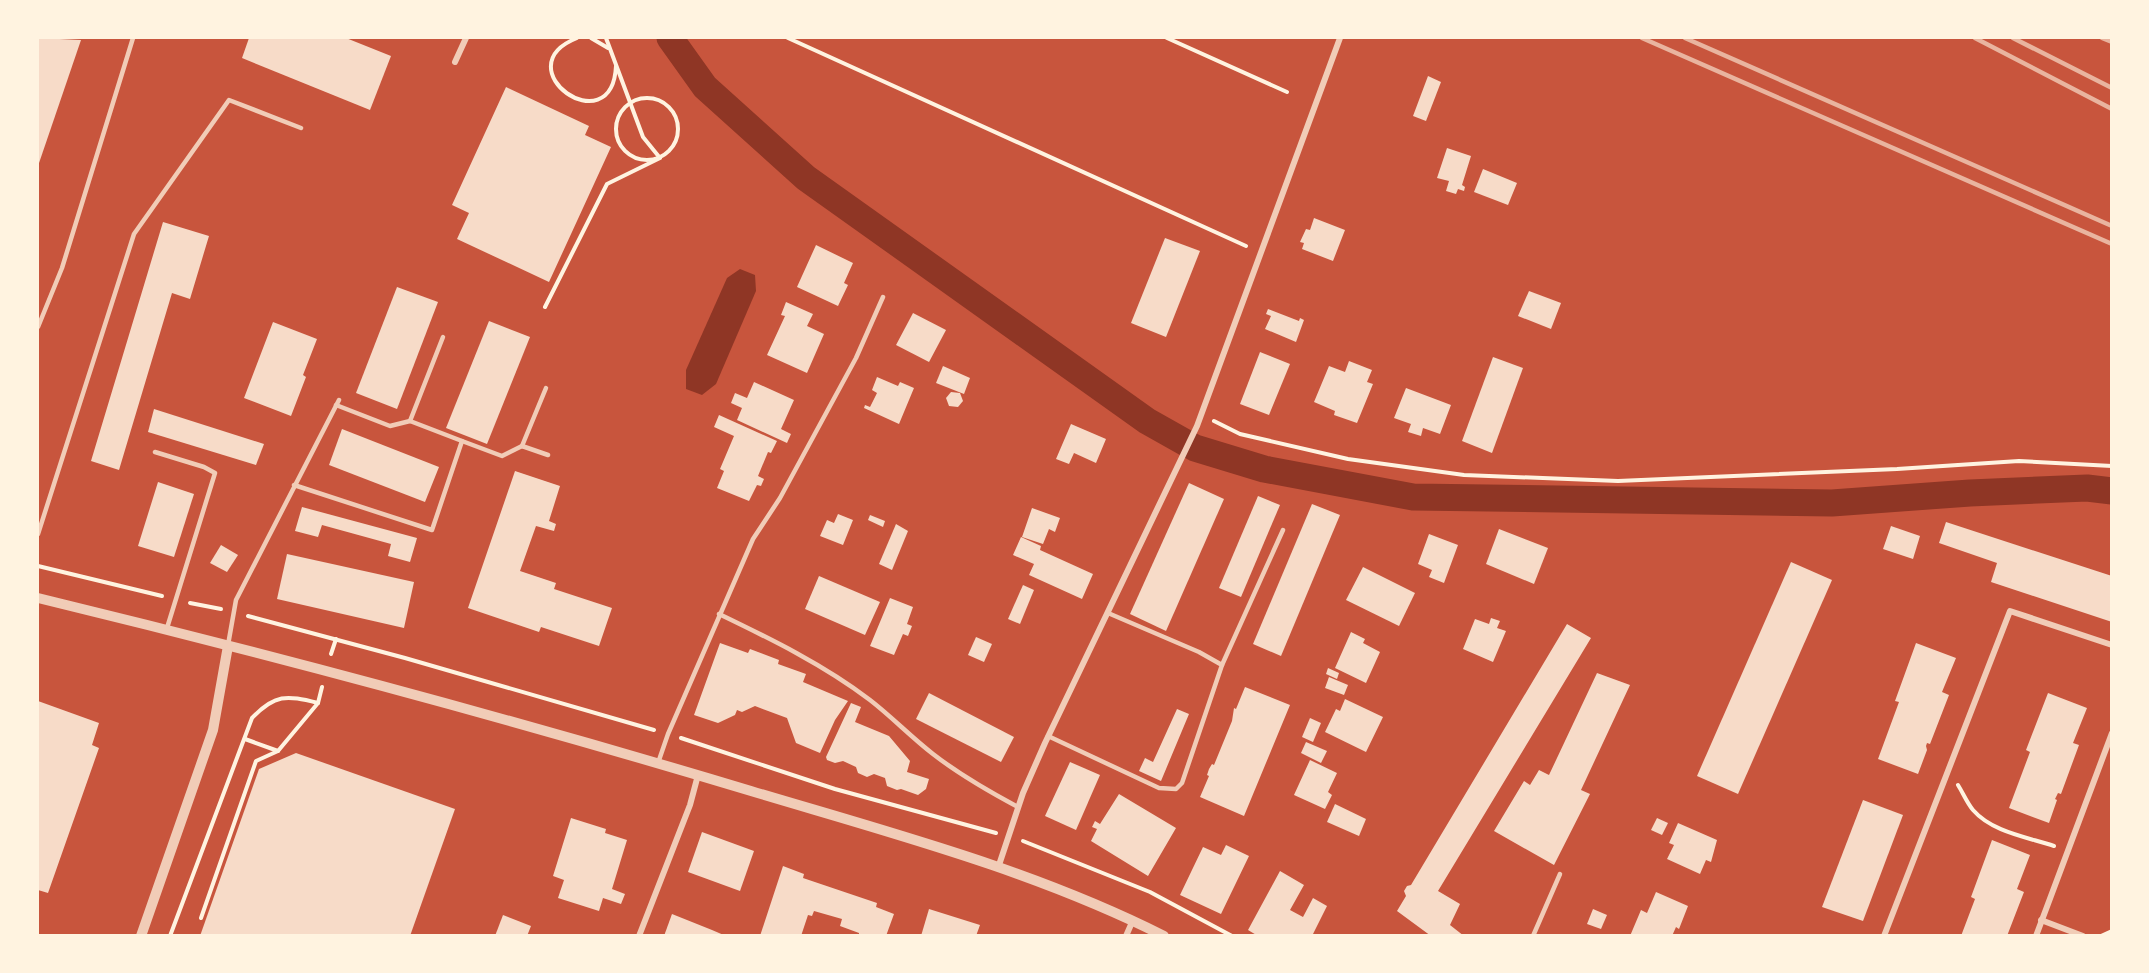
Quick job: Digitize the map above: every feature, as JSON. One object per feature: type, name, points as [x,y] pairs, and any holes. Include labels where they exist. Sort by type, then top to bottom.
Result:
[{"type":"street","points":[[455,62],[466,38]]},
{"type":"street","points":[[999,865],[1018,807],[1048,736],[1197,426],[1340,38]]},
{"type":"street","points":[[38,598],[382,684],[658,763],[999,865],[1132,920],[1164,936]]},
{"type":"street","points":[[1884,936],[2010,611],[2112,645]]},
{"type":"street","points":[[141,936],[213,730],[228,646]]},
{"type":"street","points":[[2036,936],[2112,733]]},
{"type":"street","points":[[639,936],[690,806],[698,775]]},
{"type":"street","points":[[1126,936],[1132,920]]},
{"type":"street","points":[[2041,920],[2083,936]]},
{"type":"lane","points":[[38,327],[62,268],[133,38]]},
{"type":"lane","points":[[38,534],[134,234],[229,100],[301,128]]},
{"type":"lane","points":[[658,763],[668,734],[753,538],[780,498],[845,378],[883,297]]},
{"type":"lane","points":[[410,421],[442,337]]},
{"type":"lane","points":[[228,646],[236,600],[338,402],[390,426],[410,421],[502,456],[522,446],[546,388]]},
{"type":"lane","points":[[294,485],[432,530],[462,441]]},
{"type":"lane","points":[[522,446],[548,456]]},
{"type":"lane","points":[[154,452],[204,466],[215,473],[166,631]]},
{"type":"lane","points":[[1048,736],[1159,788],[1176,789],[1182,783],[1222,665],[1283,530]]},
{"type":"lane","points":[[1108,613],[1198,652],[1222,665]]},
{"type":"lane","points":[[719,614],[789,648],[829,673],[869,699],[930,752],[974,784],[1018,807]]},
{"type":"lane","points":[[1533,936],[1560,874]]},
{"type":"path","points":[[577,38],[568,39],[560,48],[552,68],[559,88],[567,96],[587,101],[597,98],[612,84],[617,64]]},
{"type":"path","points":[[591,38],[606,45],[613,53]]},
{"type":"path","points":[[606,38],[643,137],[660,158]]},
{"type":"path","points":[[788,38],[1260,252]]},
{"type":"path","points":[[1167,38],[1287,92]]},
{"type":"path","points":[[545,307],[607,184],[660,158],[676,144],[679,134],[675,114],[660,100],[650,98],[631,102],[617,119],[618,140],[631,156],[641,160],[660,158]]},
{"type":"path","points":[[1201,415],[1240,434],[1348,459],[1464,475],[1618,481],[1897,469],[2019,461],[2112,466]]},
{"type":"path","points":[[38,566],[234,612],[405,658],[668,734],[835,789],[985,830]]},
{"type":"path","points":[[170,936],[252,718],[268,701],[291,696],[318,703],[278,751],[256,761],[201,918]]},
{"type":"path","points":[[245,739],[278,751]]},
{"type":"path","points":[[1949,768],[1972,809],[1984,819],[1997,827],[2058,847]]},
{"type":"path","points":[[1022,841],[1150,892],[1232,936]]},
{"type":"path","points":[[2101,936],[2112,931]]},
{"type":"shaded area","points":[[740,269],[755,275],[756,291],[716,384],[702,395],[686,389],[686,370],[727,278]]},
{"type":"building","points":[[38,38],[81,40],[38,166]]},
{"type":"building","points":[[249,38],[346,38],[391,56],[370,110],[242,58]]},
{"type":"building","points":[[1428,76],[1441,82],[1426,121],[1413,116]]},
{"type":"building","points":[[506,87],[589,126],[585,135],[611,147],[549,282],[457,239],[469,213],[452,205]]},
{"type":"building","points":[[1447,148],[1471,156],[1462,185],[1465,187],[1464,191],[1458,189],[1456,194],[1446,191],[1449,181],[1437,178]]},
{"type":"building","points":[[1483,169],[1517,183],[1508,205],[1474,192]]},
{"type":"building","points":[[1314,218],[1345,230],[1333,261],[1302,249],[1304,243],[1300,242],[1306,229],[1310,230]]},
{"type":"building","points":[[163,222],[209,236],[190,299],[172,293],[119,470],[91,461]]},
{"type":"building","points":[[1165,238],[1200,251],[1166,337],[1131,323]]},
{"type":"building","points":[[816,245],[853,263],[844,283],[848,285],[838,306],[797,287]]},
{"type":"building","points":[[397,287],[438,302],[397,409],[356,393]]},
{"type":"building","points":[[1529,291],[1561,303],[1551,329],[1518,316]]},
{"type":"building","points":[[786,302],[813,314],[807,326],[824,334],[807,373],[767,355],[785,316],[781,315]]},
{"type":"building","points":[[1268,309],[1299,321],[1300,318],[1304,320],[1296,342],[1265,329],[1271,316],[1266,314]]},
{"type":"building","points":[[913,313],[946,330],[929,362],[896,345]]},
{"type":"building","points":[[489,321],[530,337],[487,444],[446,428]]},
{"type":"building","points":[[273,322],[317,339],[291,416],[244,398]]},
{"type":"building","points":[[1260,352],[1290,364],[1269,415],[1240,404]]},
{"type":"building","points":[[1493,357],[1523,368],[1492,453],[1462,441]]},
{"type":"building","points":[[1349,361],[1372,370],[1367,382],[1373,384],[1357,423],[1334,415],[1335,411],[1314,402],[1329,366],[1345,372]]},
{"type":"building","points":[[943,366],[970,378],[964,394],[936,383]]},
{"type":"building","points":[[877,377],[898,386],[900,382],[914,388],[899,424],[864,408],[865,405],[870,407],[877,393],[872,390]]},
{"type":"building","points":[[754,382],[794,400],[781,429],[791,434],[787,443],[737,420],[742,408],[731,403],[735,393],[747,398]]},
{"type":"building","points":[[1406,388],[1451,405],[1440,434],[1423,428],[1421,436],[1408,432],[1411,424],[1394,418]]},
{"type":"building","points":[[951,392],[960,393],[963,401],[958,407],[949,406],[946,398]]},
{"type":"building","points":[[154,409],[264,444],[256,465],[148,432]]},
{"type":"building","points":[[719,415],[777,441],[771,453],[768,452],[758,476],[764,479],[761,486],[757,485],[749,501],[717,488],[724,471],[720,469],[734,436],[714,427]]},
{"type":"building","points":[[1071,424],[1106,439],[1096,463],[1074,453],[1069,464],[1056,459]]},
{"type":"building","points":[[342,429],[439,467],[425,502],[329,465]]},
{"type":"building","points":[[515,471],[560,486],[549,521],[556,524],[554,531],[536,526],[520,571],[556,583],[554,589],[612,608],[599,646],[541,627],[539,632],[468,608]]},
{"type":"building","points":[[158,482],[194,494],[174,557],[138,546]]},
{"type":"building","points":[[1189,483],[1224,499],[1166,631],[1130,614]]},
{"type":"building","points":[[1258,496],[1280,505],[1241,597],[1219,588]]},
{"type":"building","points":[[1312,504],[1340,515],[1281,656],[1253,644]]},
{"type":"building","points":[[302,507],[417,538],[410,562],[388,556],[391,544],[322,525],[318,537],[295,531]]},
{"type":"building","points":[[1032,508],[1060,518],[1055,532],[1049,529],[1043,544],[1022,537]]},
{"type":"building","points":[[838,514],[853,520],[843,545],[820,536],[827,520],[834,523]]},
{"type":"building","points":[[870,515],[885,521],[883,527],[868,520]]},
{"type":"building","points":[[1946,522],[2112,576],[2112,622],[1991,582],[1997,563],[1939,543]]},
{"type":"building","points":[[896,524],[908,531],[892,570],[879,564]]},
{"type":"building","points":[[1891,526],[1920,536],[1913,559],[1883,549]]},
{"type":"building","points":[[1499,529],[1548,548],[1534,584],[1486,564]]},
{"type":"building","points":[[1429,534],[1458,545],[1444,583],[1429,577],[1432,570],[1418,564]]},
{"type":"building","points":[[1021,537],[1041,546],[1040,550],[1093,574],[1082,599],[1029,575],[1034,564],[1013,555]]},
{"type":"building","points":[[221,545],[238,555],[227,572],[210,563]]},
{"type":"building","points":[[287,554],[414,582],[404,628],[277,599]]},
{"type":"building","points":[[1791,562],[1832,580],[1738,794],[1697,776]]},
{"type":"building","points":[[1363,567],[1415,593],[1399,626],[1346,600]]},
{"type":"building","points":[[819,576],[880,602],[865,635],[805,609]]},
{"type":"building","points":[[1023,585],[1034,590],[1020,624],[1008,619]]},
{"type":"building","points":[[890,598],[913,607],[907,624],[912,626],[908,636],[903,634],[894,655],[870,646]]},
{"type":"building","points":[[1491,618],[1500,621],[1497,628],[1506,631],[1493,662],[1463,649],[1475,619],[1489,624]]},
{"type":"building","points":[[1567,624],[1591,638],[1438,891],[1460,904],[1450,925],[1464,936],[1431,936],[1397,911],[1406,896],[1404,891],[1407,886],[1411,885]]},
{"type":"building","points":[[1351,632],[1365,639],[1363,643],[1380,652],[1366,683],[1335,668]]},
{"type":"building","points":[[976,637],[992,644],[984,662],[968,655]]},
{"type":"building","points":[[720,643],[748,653],[750,649],[779,660],[778,664],[806,674],[803,682],[848,701],[835,720],[820,753],[796,743],[787,718],[755,706],[742,712],[737,710],[735,715],[718,723],[694,715]]},
{"type":"building","points":[[1916,643],[1956,658],[1942,692],[1949,695],[1930,744],[1927,743],[1927,750],[1918,774],[1878,759],[1899,702],[1895,701]]},
{"type":"building","points":[[1328,668],[1339,673],[1337,679],[1326,674]]},
{"type":"building","points":[[1597,673],[1630,685],[1581,790],[1590,794],[1554,865],[1494,831],[1524,781],[1530,785],[1539,770],[1549,775]]},
{"type":"building","points":[[1329,677],[1348,685],[1344,695],[1325,688]]},
{"type":"building","points":[[1245,687],[1290,705],[1244,816],[1200,797],[1209,776],[1207,775],[1209,769],[1212,764],[1214,765],[1232,721],[1234,708],[1236,709]]},
{"type":"building","points":[[929,693],[1014,737],[1001,762],[916,719]]},
{"type":"building","points":[[2048,693],[2087,708],[2073,743],[2079,745],[2061,794],[2058,793],[2055,799],[2057,800],[2049,823],[2009,808],[2030,752],[2026,750]]},
{"type":"building","points":[[1345,699],[1383,717],[1366,752],[1325,732],[1336,709],[1340,711]]},
{"type":"building","points":[[38,701],[99,723],[92,745],[99,748],[48,893],[38,890]]},
{"type":"building","points":[[851,703],[861,707],[855,722],[889,736],[910,761],[907,772],[929,779],[926,789],[918,795],[901,789],[897,790],[887,786],[885,778],[874,774],[867,777],[858,773],[856,767],[843,761],[835,763],[827,760],[826,757]]},
{"type":"building","points":[[1177,709],[1189,714],[1161,781],[1139,771],[1145,758],[1153,762]]},
{"type":"building","points":[[1310,718],[1321,723],[1313,742],[1302,737]]},
{"type":"building","points":[[1306,742],[1327,751],[1321,763],[1301,753]]},
{"type":"building","points":[[296,753],[455,809],[410,936],[200,936],[259,769]]},
{"type":"building","points":[[1310,760],[1337,773],[1328,792],[1332,795],[1325,809],[1294,795]]},
{"type":"building","points":[[1070,762],[1100,775],[1076,830],[1045,816]]},
{"type":"building","points":[[1119,794],[1176,828],[1148,876],[1091,841],[1097,829],[1092,827],[1095,821],[1100,824]]},
{"type":"building","points":[[1863,800],[1903,815],[1863,921],[1822,907]]},
{"type":"building","points":[[1335,804],[1366,819],[1359,836],[1327,822]]},
{"type":"building","points":[[571,818],[606,829],[605,833],[627,840],[612,889],[625,894],[621,904],[603,898],[599,911],[558,898],[564,880],[553,876]]},
{"type":"building","points":[[1657,818],[1668,823],[1662,835],[1651,830]]},
{"type":"building","points":[[1678,823],[1717,840],[1711,862],[1706,860],[1700,874],[1667,859],[1674,845],[1669,843]]},
{"type":"building","points":[[702,832],[754,851],[740,891],[688,872]]},
{"type":"building","points":[[1992,840],[2030,855],[2017,889],[2024,892],[2007,936],[1961,936],[1975,899],[1971,897]]},
{"type":"building","points":[[1226,845],[1249,856],[1221,914],[1180,895],[1203,847],[1221,855]]},
{"type":"building","points":[[783,866],[804,874],[803,878],[877,903],[876,907],[894,914],[886,936],[859,936],[859,933],[840,926],[842,919],[814,911],[812,916],[808,915],[801,936],[760,936]]},
{"type":"building","points":[[1280,871],[1304,885],[1290,910],[1303,917],[1313,898],[1327,906],[1312,936],[1258,936],[1248,930]]},
{"type":"building","points":[[1656,892],[1688,906],[1679,929],[1676,927],[1672,936],[1630,936],[1641,910],[1647,913]]},
{"type":"building","points":[[929,909],[980,925],[976,936],[921,936]]},
{"type":"building","points":[[1593,909],[1607,915],[1601,929],[1587,924]]},
{"type":"building","points":[[672,914],[712,930],[726,936],[664,936]]},
{"type":"building","points":[[503,915],[531,926],[527,936],[495,936]]},
{"type":"waterway","points":[[670,38],[705,87],[806,178],[1147,421],[1195,448],[1264,469],[1413,497],[1832,503],[1970,493],[2087,488],[2112,491]]},
{"type":"railway","points":[[1642,38],[2112,244]]},
{"type":"railway","points":[[1685,38],[2112,226]]},
{"type":"railway","points":[[1975,38],[2112,109]]},
{"type":"railway","points":[[2013,38],[2112,88]]},
{"type":"railway","points":[[2102,38],[2112,42]]}]
